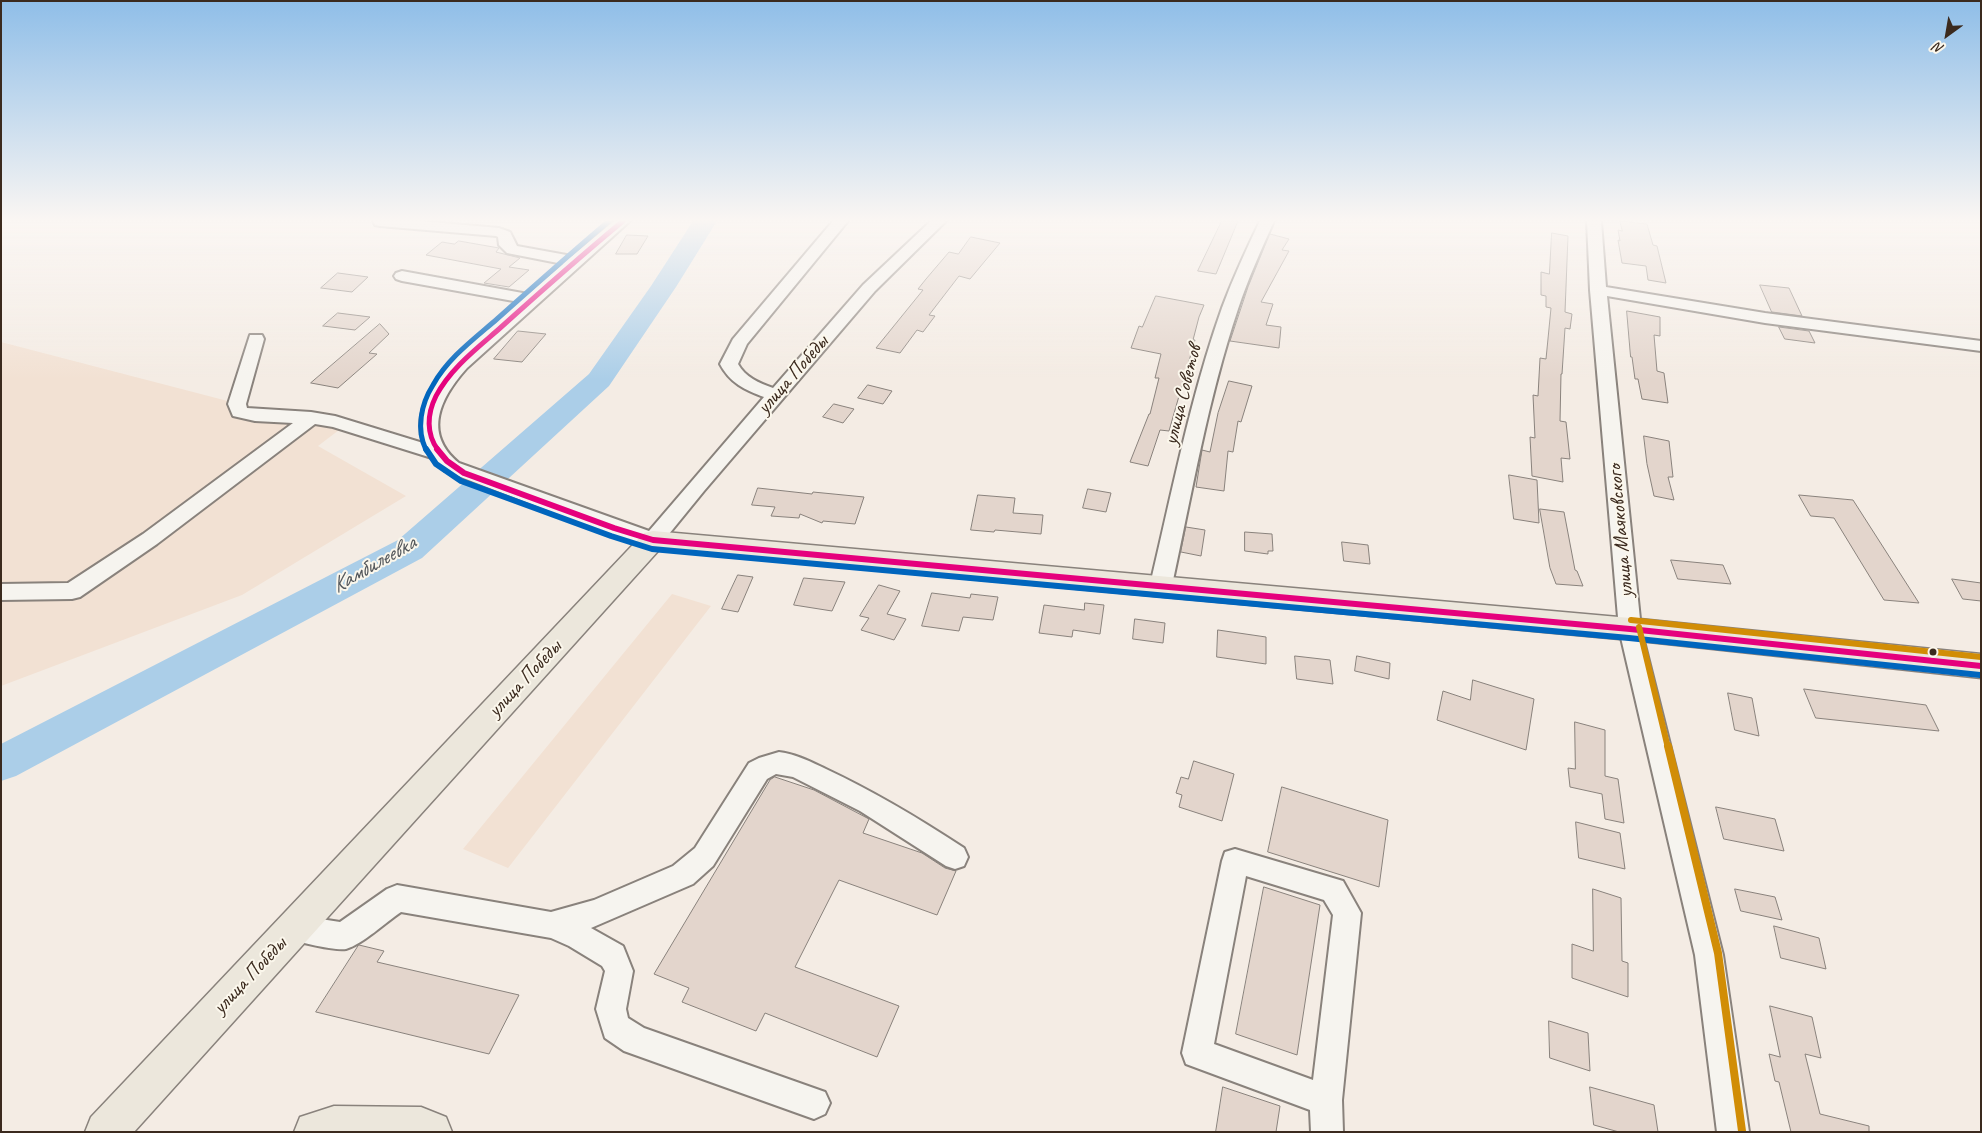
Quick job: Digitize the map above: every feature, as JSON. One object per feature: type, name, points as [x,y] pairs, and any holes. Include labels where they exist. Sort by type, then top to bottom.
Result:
[{"type":"main road","points":[[653,540],[1630,629],[1981,666]]},
{"type":"main road","name":"улица Победы","points":[[106,1132],[653,540]]},
{"type":"main road","points":[[315,1132],[334,1127],[421,1128],[431,1132]]},
{"type":"street","points":[[560,274],[461,364],[443,385],[432,408],[429,424],[437,453],[444,461],[464,473],[614,528],[653,540]]},
{"type":"street","points":[[776,395],[746,384],[733,374],[729,364],[740,343],[797,274]]},
{"type":"street","name":"улица Победы","points":[[653,540],[776,395],[869,288],[884,274]]},
{"type":"street","name":"улица Советов","points":[[1161,585],[1224,324],[1242,274]]},
{"type":"street","name":"улица Маяковского","points":[[1597,274],[1630,629],[1709,955],[1733,1132]]},
{"type":"street","points":[[402,276],[532,299]]},
{"type":"street","points":[[1598,290],[1765,318],[1981,346]]},
{"type":"street","points":[[256,339],[237,404],[239,412],[255,416],[311,418],[335,422],[437,453]]},
{"type":"street","points":[[1,592],[72,591],[150,539],[311,418]]},
{"type":"street","points":[[551,924],[596,912],[683,875],[704,857],[758,771],[769,764],[781,763],[797,767],[828,781],[909,826],[955,857]]},
{"type":"street","points":[[1326,1100],[1197,1053],[1235,861],[1333,890],[1347,913],[1326,1100],[1327,1132]]},
{"type":"street","points":[[295,928],[344,936],[397,898],[551,924],[579,936],[613,956],[619,971],[611,1009],[616,1027],[635,1040],[814,1103]]},
{"type":"shaded area","points":[[1,342],[339,430],[318,446],[406,496],[242,595],[1,686]]},
{"type":"shaded area","points":[[672,594],[711,606],[508,868],[463,849]]},
{"type":"building","points":[[337,274],[368,277],[352,292],[321,288]]},
{"type":"building","points":[[495,274],[524,274],[509,287],[484,283]]},
{"type":"building","points":[[931,274],[974,274],[970,279],[959,276],[929,315],[935,316],[923,332],[917,330],[900,353],[876,348],[923,290],[918,289]]},
{"type":"building","points":[[1253,274],[1276,274],[1261,302],[1273,304],[1266,325],[1281,327],[1279,348],[1230,341]]},
{"type":"building","points":[[1541,274],[1567,274],[1565,312],[1572,314],[1570,329],[1565,328],[1561,374],[1560,421],[1566,422],[1570,459],[1561,458],[1563,482],[1532,476],[1530,437],[1535,438],[1533,395],[1538,396],[1540,358],[1546,359],[1551,308],[1546,307],[1546,296],[1541,295]]},
{"type":"building","points":[[1647,274],[1664,274],[1666,283],[1648,280]]},
{"type":"building","points":[[1760,285],[1789,288],[1802,316],[1772,312]]},
{"type":"building","points":[[1156,296],[1204,305],[1199,317],[1193,340],[1195,340],[1169,431],[1160,430],[1148,466],[1130,462],[1150,414],[1159,378],[1155,378],[1161,354],[1131,348],[1139,326],[1142,327]]},
{"type":"building","points":[[1627,311],[1660,317],[1660,336],[1654,335],[1657,371],[1664,373],[1668,403],[1642,399],[1638,379],[1635,379],[1631,357]]},
{"type":"building","points":[[338,313],[370,317],[355,330],[323,326]]},
{"type":"building","points":[[380,324],[389,334],[369,353],[377,354],[338,388],[311,383]]},
{"type":"building","points":[[1779,327],[1809,331],[1815,343],[1785,339]]},
{"type":"building","points":[[518,331],[546,334],[522,362],[494,359]]},
{"type":"building","points":[[1229,381],[1252,386],[1241,422],[1238,421],[1233,452],[1228,451],[1224,491],[1196,487],[1202,450],[1210,452],[1218,413]]},
{"type":"building","points":[[868,385],[892,391],[883,404],[858,398]]},
{"type":"building","points":[[834,404],[854,409],[843,423],[823,417]]},
{"type":"building","points":[[1644,436],[1669,441],[1673,477],[1668,477],[1674,500],[1654,496],[1647,464]]},
{"type":"building","points":[[1509,475],[1537,480],[1539,523],[1514,519]]},
{"type":"building","points":[[758,488],[864,497],[855,524],[823,521],[822,523],[800,514],[799,518],[771,516],[775,507],[752,505]]},
{"type":"building","points":[[1088,489],[1111,493],[1106,512],[1083,508]]},
{"type":"building","points":[[978,495],[1015,498],[1013,513],[1043,515],[1041,534],[971,530]]},
{"type":"building","points":[[1799,495],[1853,500],[1919,603],[1884,600],[1834,518],[1811,516]]},
{"type":"building","points":[[1540,509],[1564,512],[1575,570],[1583,586],[1556,584],[1550,568]]},
{"type":"building","points":[[1186,527],[1205,530],[1201,556],[1181,552]]},
{"type":"building","points":[[1245,532],[1272,534],[1273,551],[1268,551],[1268,554],[1245,551]]},
{"type":"building","points":[[1342,542],[1368,545],[1370,564],[1344,561]]},
{"type":"building","points":[[1671,560],[1723,565],[1731,584],[1678,579]]},
{"type":"building","points":[[738,575],[753,577],[738,612],[722,609]]},
{"type":"building","points":[[804,578],[845,582],[832,611],[794,605]]},
{"type":"building","points":[[1952,579],[1981,583],[1981,601],[1963,599]]},
{"type":"building","points":[[879,585],[900,591],[887,614],[906,619],[894,640],[861,630],[869,618],[860,616]]},
{"type":"building","points":[[932,593],[970,598],[971,594],[998,597],[993,620],[963,617],[959,631],[922,626]]},
{"type":"building","points":[[1085,603],[1104,605],[1100,634],[1073,630],[1072,637],[1039,633],[1044,605],[1084,610]]},
{"type":"building","points":[[1135,619],[1165,623],[1163,643],[1133,639]]},
{"type":"building","points":[[1218,630],[1266,637],[1266,664],[1217,657]]},
{"type":"building","points":[[1295,656],[1330,660],[1333,684],[1297,679]]},
{"type":"building","points":[[1357,656],[1390,663],[1389,679],[1355,671]]},
{"type":"building","points":[[1473,680],[1534,699],[1526,750],[1437,720],[1443,691],[1470,700]]},
{"type":"building","points":[[1804,689],[1926,705],[1939,731],[1816,718]]},
{"type":"building","points":[[1728,693],[1752,698],[1759,736],[1735,730]]},
{"type":"building","points":[[1575,722],[1605,730],[1605,776],[1618,779],[1624,823],[1605,819],[1602,794],[1570,787],[1568,768],[1575,769]]},
{"type":"building","points":[[1194,761],[1234,774],[1222,821],[1179,807],[1182,795],[1176,793],[1181,777],[1188,779]]},
{"type":"building","points":[[775,777],[814,790],[869,819],[863,833],[922,853],[945,868],[956,871],[937,915],[839,880],[795,967],[899,1006],[877,1057],[765,1013],[756,1031],[682,1002],[689,988],[654,974],[770,780]]},
{"type":"building","points":[[1282,787],[1388,820],[1379,887],[1268,852]]},
{"type":"building","points":[[1716,807],[1775,819],[1784,851],[1724,839]]},
{"type":"building","points":[[1576,822],[1620,833],[1625,869],[1579,858]]},
{"type":"building","points":[[1264,887],[1320,905],[1297,1055],[1236,1034]]},
{"type":"building","points":[[1593,889],[1621,898],[1622,961],[1628,963],[1628,997],[1572,978],[1572,944],[1593,951]]},
{"type":"building","points":[[1735,889],[1775,897],[1782,920],[1741,911]]},
{"type":"building","points":[[1774,926],[1819,938],[1826,969],[1781,958]]},
{"type":"building","points":[[359,945],[384,951],[377,962],[519,995],[489,1054],[316,1012]]},
{"type":"building","points":[[1770,1006],[1812,1017],[1821,1058],[1805,1054],[1820,1114],[1869,1126],[1869,1132],[1791,1132],[1779,1082],[1775,1081],[1769,1054],[1780,1057]]},
{"type":"building","points":[[1549,1021],[1588,1033],[1590,1071],[1550,1058]]},
{"type":"building","points":[[1223,1087],[1280,1106],[1276,1132],[1216,1132]]},
{"type":"building","points":[[1590,1087],[1654,1105],[1658,1132],[1619,1132],[1594,1125]]},
{"type":"waterway","name":"Камбилеевка","points":[[1,764],[410,549],[599,380],[671,274]]},
{"type":"transit line","points":[[547,274],[444,368],[433,384],[425,401],[421,419],[424,446],[436,464],[461,481],[611,536],[652,549],[1629,638],[1980,675]]},
{"type":"transit line","points":[[561,274],[470,354],[443,384],[431,408],[429,419],[431,438],[440,454],[464,473],[614,528],[653,540],[1630,629],[1981,666]]},
{"type":"transit line","points":[[1631,620],[1981,657]]},
{"type":"transit line","points":[[1639,627],[1718,953],[1742,1131]]}]
